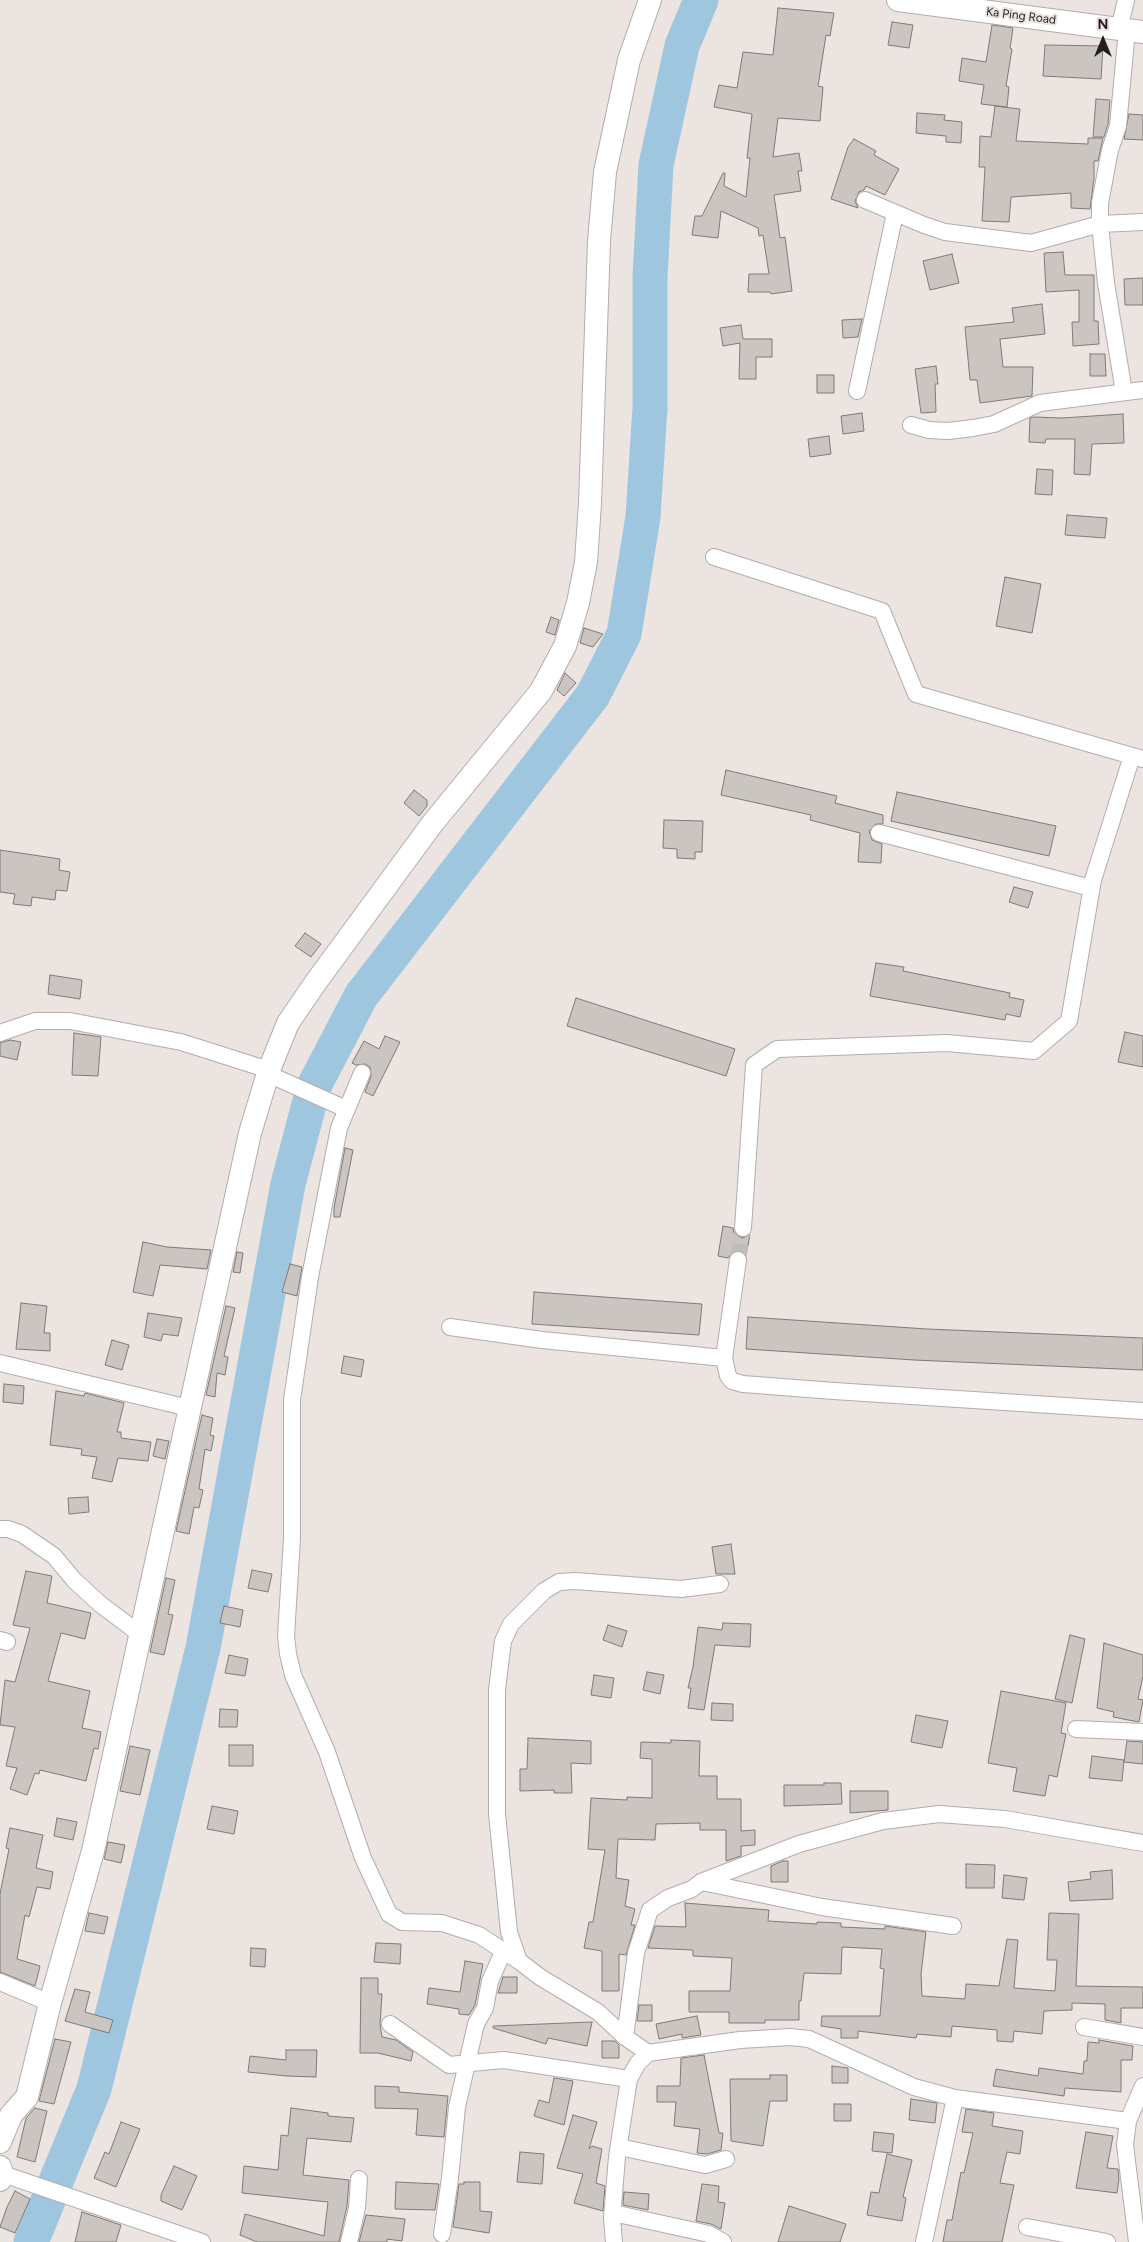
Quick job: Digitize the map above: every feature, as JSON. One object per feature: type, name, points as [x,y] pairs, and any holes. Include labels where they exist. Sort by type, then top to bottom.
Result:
[{"type":"street","points":[[0,2142],[11,2115],[27,2097],[50,2003],[93,1851],[188,1408],[250,1133],[269,1072],[288,1023],[316,982],[432,824],[541,691],[565,646],[578,604],[586,562],[596,361],[599,241],[604,172],[629,60],[650,0]]},
{"type":"street","name":"Ka Ping Road","points":[[898,0],[1130,30]]},
{"type":"street","points":[[1124,392],[1115,343],[1100,224],[1100,204],[1110,150],[1118,126],[1130,30],[1126,0]]},
{"type":"street","points":[[865,200],[945,232],[1031,243],[1100,224],[1143,222]]},
{"type":"street","points":[[857,391],[895,213]]},
{"type":"street","points":[[911,425],[929,430],[948,431],[972,428],[994,424],[1040,403],[1143,390]]},
{"type":"street","points":[[714,558],[882,611],[916,694],[1138,758],[1091,888],[1069,1021],[1034,1051],[947,1043],[777,1049],[754,1065],[743,1228]]},
{"type":"street","points":[[878,833],[1091,888]]},
{"type":"street","points":[[0,1032],[35,1021],[70,1021],[181,1042],[269,1072],[301,1090],[346,1109]]},
{"type":"street","points":[[362,1073],[339,1128],[310,1277],[292,1400],[292,1539],[286,1636],[293,1675],[327,1752],[363,1858],[389,1914],[402,1922],[442,1923],[479,1935],[504,1950],[540,1977],[598,2012],[625,2037],[648,2053]]},
{"type":"street","points":[[738,1260],[724,1358],[728,1376],[732,1381],[743,1384],[1143,1411]]},
{"type":"street","points":[[450,1327],[542,1340],[724,1358]]},
{"type":"street","points":[[0,1363],[188,1408]]},
{"type":"street","points":[[0,1529],[8,1529],[22,1534],[54,1556],[74,1580],[100,1604],[140,1634]]},
{"type":"street","points":[[519,1961],[509,1932],[497,1814],[497,1690],[503,1641],[512,1624],[544,1591],[559,1582],[575,1580],[681,1589],[720,1584]]},
{"type":"street","points":[[1076,1729],[1143,1732]]},
{"type":"street","points":[[625,2037],[636,1953],[650,1910],[668,1898],[692,1890],[701,1882],[799,1844],[883,1821],[910,1816],[967,1815],[1054,1827],[1143,1844]]},
{"type":"street","points":[[701,1882],[822,1907],[953,1926]]},
{"type":"street","points":[[442,2234],[457,2107],[476,2024],[485,2008],[490,1982],[504,1950]]},
{"type":"street","points":[[0,1982],[50,2003]]},
{"type":"street","points":[[390,2024],[449,2065],[504,2060],[630,2079]]},
{"type":"street","points":[[1084,2028],[1143,2037]]},
{"type":"street","points":[[614,2242],[613,2213],[619,2147],[630,2079],[638,2063],[648,2053],[740,2040],[790,2037],[809,2039],[828,2046],[914,2087],[955,2098],[1128,2121]]},
{"type":"street","points":[[1136,2242],[1138,2215],[1125,2145],[1128,2121],[1143,2086]]},
{"type":"street","points":[[924,2242],[955,2098]]},
{"type":"street","points":[[619,2147],[706,2165],[726,2159]]},
{"type":"street","points":[[1,2173],[202,2242]]},
{"type":"street","points":[[349,2242],[356,2216],[358,2179]]},
{"type":"street","points":[[613,2213],[709,2234],[723,2242]]},
{"type":"street","points":[[1027,2227],[1107,2242]]},
{"type":"building","points":[[778,8],[834,13],[830,36],[826,35],[818,86],[823,87],[820,121],[778,118],[773,157],[799,153],[802,171],[798,171],[801,191],[774,195],[780,238],[785,237],[792,291],[771,294],[770,292],[748,292],[749,274],[769,274],[763,235],[759,236],[758,228],[721,211],[718,238],[692,235],[695,216],[702,216],[723,173],[725,173],[724,186],[746,197],[750,158],[747,158],[752,114],[714,107],[719,85],[737,88],[743,52],[773,55]]},
{"type":"building","points":[[892,22],[913,25],[909,48],[888,45]]},
{"type":"building","points":[[992,25],[1013,28],[1010,48],[1012,49],[1006,86],[1009,87],[1007,107],[981,104],[984,85],[959,81],[962,58],[986,62]]},
{"type":"building","points":[[1045,45],[1103,46],[1101,79],[1043,76]]},
{"type":"building","points":[[1096,99],[1110,100],[1108,124],[1104,137],[1093,137]]},
{"type":"building","points":[[995,106],[1020,109],[1016,141],[1088,144],[1088,138],[1103,138],[1098,161],[1094,161],[1090,209],[1071,208],[1071,193],[1011,197],[1009,222],[982,221],[985,167],[979,167],[980,136],[991,137]]},
{"type":"building","points":[[917,113],[945,115],[944,120],[962,122],[961,143],[946,142],[946,136],[916,133]]},
{"type":"building","points":[[1129,114],[1143,115],[1143,140],[1124,139]]},
{"type":"building","points":[[854,139],[876,151],[874,155],[899,169],[885,195],[866,186],[864,190],[859,192],[855,201],[858,208],[831,199],[848,147]]},
{"type":"building","points":[[1063,252],[1065,275],[1094,275],[1094,321],[1098,321],[1099,344],[1073,346],[1072,322],[1079,322],[1079,290],[1046,292],[1044,253]]},
{"type":"building","points":[[952,254],[959,283],[930,290],[923,261]]},
{"type":"building","points":[[1143,278],[1143,305],[1125,305],[1124,279]]},
{"type":"building","points":[[1042,304],[1045,334],[1000,339],[1003,367],[1033,367],[1032,396],[980,403],[977,380],[970,380],[965,327],[1014,322],[1012,308]]},
{"type":"building","points":[[862,319],[858,337],[843,338],[842,320]]},
{"type":"building","points":[[741,325],[743,339],[772,339],[772,357],[756,357],[756,379],[739,379],[740,343],[723,346],[720,328]]},
{"type":"building","points":[[1090,354],[1105,354],[1106,376],[1090,376]]},
{"type":"building","points":[[936,366],[938,384],[935,384],[936,412],[921,413],[915,369]]},
{"type":"building","points":[[817,375],[834,375],[834,393],[817,393]]},
{"type":"building","points":[[862,413],[864,431],[843,434],[841,416]]},
{"type":"building","points":[[1123,414],[1124,443],[1092,444],[1090,475],[1074,474],[1075,439],[1046,439],[1045,443],[1029,442],[1030,418]]},
{"type":"building","points":[[829,436],[831,454],[810,457],[808,439]]},
{"type":"building","points":[[1037,469],[1053,470],[1052,495],[1035,494]]},
{"type":"building","points":[[1067,515],[1107,518],[1105,538],[1065,535]]},
{"type":"building","points":[[1005,577],[1041,584],[1032,633],[996,626]]},
{"type":"building","points":[[551,617],[559,620],[555,635],[546,632]]},
{"type":"building","points":[[584,628],[603,634],[593,647],[580,643]]},
{"type":"building","points":[[565,673],[576,683],[564,696],[557,690]]},
{"type":"building","points":[[726,770],[837,796],[835,803],[883,815],[883,824],[876,824],[869,831],[872,840],[882,844],[881,863],[858,862],[860,833],[810,820],[811,815],[721,795]]},
{"type":"building","points":[[414,790],[427,800],[427,806],[419,816],[404,803]]},
{"type":"building","points":[[897,792],[1056,826],[1049,856],[891,821]]},
{"type":"building","points":[[664,820],[703,821],[702,852],[695,852],[695,859],[677,858],[677,849],[663,848]]},
{"type":"building","points":[[0,850],[60,859],[59,870],[70,872],[67,891],[56,890],[55,900],[32,897],[31,906],[13,904],[15,894],[0,892]]},
{"type":"building","points":[[1014,887],[1033,892],[1028,908],[1009,902]]},
{"type":"building","points":[[305,933],[321,944],[311,957],[295,946]]},
{"type":"building","points":[[876,963],[904,967],[903,971],[1010,993],[1009,997],[1024,1000],[1020,1017],[1006,1014],[1005,1020],[870,996]]},
{"type":"building","points":[[50,975],[82,980],[80,999],[48,994]]},
{"type":"building","points":[[576,998],[735,1049],[726,1076],[567,1026]]},
{"type":"building","points":[[1125,1032],[1143,1036],[1143,1067],[1118,1062]]},
{"type":"building","points":[[74,1033],[101,1037],[98,1076],[72,1075]]},
{"type":"building","points":[[385,1036],[400,1042],[373,1096],[365,1092],[371,1076],[370,1067],[365,1064],[356,1065],[352,1063],[364,1041],[379,1049]]},
{"type":"building","points":[[10,1040],[21,1042],[17,1060],[0,1056],[0,1043]]},
{"type":"building","points":[[345,1148],[353,1150],[340,1217],[334,1217],[334,1208]]},
{"type":"building","points":[[723,1226],[733,1228],[734,1233],[742,1238],[750,1235],[746,1255],[739,1250],[734,1251],[728,1258],[718,1256]]},
{"type":"building","points":[[143,1242],[167,1247],[211,1250],[207,1269],[160,1265],[153,1296],[133,1292]]},
{"type":"building","points":[[237,1252],[243,1253],[240,1273],[233,1272]]},
{"type":"building","points":[[290,1264],[302,1267],[297,1296],[282,1292]]},
{"type":"building","points":[[534,1292],[702,1304],[699,1335],[532,1324]]},
{"type":"building","points":[[21,1303],[47,1306],[44,1333],[50,1333],[50,1351],[16,1349]]},
{"type":"building","points":[[226,1306],[235,1308],[224,1356],[228,1357],[225,1375],[217,1373],[215,1397],[206,1395]]},
{"type":"building","points":[[148,1313],[182,1318],[178,1336],[163,1334],[161,1341],[144,1337]]},
{"type":"building","points":[[748,1317],[927,1329],[1143,1338],[1143,1370],[914,1360],[746,1349]]},
{"type":"building","points":[[112,1340],[129,1345],[122,1370],[105,1365]]},
{"type":"building","points":[[344,1356],[364,1360],[361,1377],[341,1373]]},
{"type":"building","points":[[4,1384],[24,1386],[23,1404],[3,1402]]},
{"type":"building","points":[[56,1391],[84,1396],[85,1393],[124,1403],[117,1432],[121,1432],[121,1438],[151,1442],[148,1461],[118,1458],[112,1482],[92,1478],[97,1457],[81,1455],[82,1449],[50,1445]]},
{"type":"building","points":[[202,1415],[213,1418],[210,1435],[214,1436],[211,1451],[205,1449],[199,1489],[203,1490],[199,1508],[194,1507],[189,1534],[176,1531]]},
{"type":"building","points":[[157,1439],[169,1441],[165,1459],[153,1456]]},
{"type":"building","points":[[88,1497],[89,1512],[69,1514],[68,1498]]},
{"type":"building","points":[[731,1544],[735,1574],[716,1574],[712,1547]]},
{"type":"building","points":[[252,1570],[272,1574],[268,1592],[248,1588]]},
{"type":"building","points":[[26,1571],[52,1576],[47,1603],[91,1613],[85,1639],[61,1633],[48,1681],[90,1691],[82,1728],[101,1732],[98,1749],[94,1748],[86,1781],[40,1770],[39,1774],[35,1773],[27,1795],[10,1789],[17,1768],[6,1766],[15,1727],[0,1725],[5,1680],[15,1682],[30,1628],[13,1625]]},
{"type":"building","points":[[166,1578],[175,1580],[168,1614],[173,1615],[164,1655],[150,1652]]},
{"type":"building","points":[[224,1606],[243,1610],[240,1627],[220,1623]]},
{"type":"building","points":[[723,1623],[751,1624],[750,1647],[715,1645],[704,1710],[688,1708],[691,1688],[688,1688],[693,1667],[698,1627],[722,1630]]},
{"type":"building","points":[[608,1625],[627,1631],[622,1647],[603,1640]]},
{"type":"building","points":[[1070,1635],[1085,1639],[1072,1703],[1055,1699]]},
{"type":"building","points":[[1104,1643],[1143,1655],[1143,1676],[1138,1699],[1143,1700],[1139,1722],[1113,1717],[1114,1712],[1097,1708]]},
{"type":"building","points":[[229,1655],[248,1659],[245,1676],[225,1673]]},
{"type":"building","points":[[647,1672],[664,1675],[660,1694],[643,1690]]},
{"type":"building","points":[[594,1675],[614,1678],[611,1698],[591,1695]]},
{"type":"building","points":[[1001,1691],[1066,1703],[1061,1733],[1066,1734],[1057,1777],[1049,1775],[1045,1796],[1013,1791],[1017,1768],[988,1763]]},
{"type":"building","points":[[712,1703],[733,1704],[733,1721],[711,1720]]},
{"type":"building","points":[[220,1709],[238,1710],[237,1727],[219,1727]]},
{"type":"building","points":[[916,1715],[948,1721],[942,1748],[911,1742]]},
{"type":"building","points":[[528,1738],[591,1741],[591,1764],[571,1763],[572,1793],[554,1793],[554,1790],[520,1791],[520,1769],[527,1769]]},
{"type":"building","points":[[671,1740],[700,1741],[699,1776],[717,1776],[717,1799],[741,1799],[741,1831],[755,1830],[755,1845],[741,1846],[741,1856],[726,1861],[726,1830],[700,1830],[700,1823],[656,1824],[655,1840],[618,1839],[616,1878],[629,1880],[625,1906],[635,1909],[631,1925],[635,1925],[626,1955],[619,1954],[619,1991],[602,1991],[602,1951],[584,1948],[589,1922],[593,1922],[605,1850],[588,1849],[591,1798],[627,1800],[627,1797],[652,1798],[652,1759],[640,1758],[641,1742],[671,1743]]},
{"type":"building","points":[[1127,1741],[1143,1742],[1143,1764],[1124,1762]]},
{"type":"building","points":[[229,1745],[253,1745],[253,1766],[229,1766]]},
{"type":"building","points":[[130,1746],[150,1750],[140,1795],[120,1791]]},
{"type":"building","points":[[1092,1756],[1124,1760],[1122,1781],[1089,1778]]},
{"type":"building","points":[[824,1783],[841,1783],[842,1804],[784,1806],[784,1785],[824,1785]]},
{"type":"building","points":[[850,1791],[888,1791],[888,1810],[850,1813]]},
{"type":"building","points":[[212,1806],[238,1811],[234,1834],[207,1829]]},
{"type":"building","points":[[57,1818],[77,1822],[73,1840],[54,1836]]},
{"type":"building","points":[[10,1828],[43,1835],[36,1868],[53,1872],[50,1889],[37,1887],[29,1917],[25,1915],[17,1959],[40,1966],[35,1986],[0,1972],[0,1894],[9,1849],[6,1848]]},
{"type":"building","points":[[108,1842],[125,1845],[121,1863],[104,1859]]},
{"type":"building","points":[[788,1861],[788,1882],[771,1882],[771,1866]]},
{"type":"building","points":[[966,1864],[995,1865],[994,1888],[966,1888]]},
{"type":"building","points":[[1112,1870],[1113,1899],[1070,1901],[1068,1882],[1091,1879],[1090,1872]]},
{"type":"building","points":[[1004,1875],[1027,1878],[1024,1900],[1002,1898]]},
{"type":"building","points":[[685,1903],[769,1910],[768,1921],[817,1924],[817,1922],[841,1923],[841,1927],[885,1929],[885,1926],[926,1932],[921,1974],[922,1996],[965,1999],[966,1984],[999,1986],[1007,1939],[1018,1940],[1014,1988],[1055,1991],[1057,1960],[1047,1960],[1049,1913],[1079,1914],[1076,1986],[1143,1987],[1143,2008],[1121,2008],[1121,2023],[1105,2020],[1105,2004],[1072,2003],[1072,2010],[1044,2011],[1042,2034],[1014,2031],[1013,2042],[997,2041],[997,2030],[952,2026],[951,2037],[917,2034],[916,2038],[858,2031],[858,2038],[841,2038],[841,2029],[821,2026],[822,2016],[880,2016],[884,1969],[880,1968],[882,1949],[842,1947],[841,1974],[804,1973],[801,2001],[799,2001],[799,2020],[765,2020],[765,2023],[729,2023],[729,2012],[689,2012],[689,1991],[730,1991],[732,1958],[693,1956],[693,1950],[648,1948],[655,1926],[686,1927]]},
{"type":"building","points":[[89,1913],[108,1917],[104,1934],[85,1931]]},
{"type":"building","points":[[376,1943],[401,1944],[400,1964],[374,1962]]},
{"type":"building","points":[[251,1948],[266,1949],[265,1967],[250,1966]]},
{"type":"building","points":[[465,1961],[483,1964],[475,2005],[469,2015],[459,2014],[459,2009],[427,2004],[429,1988],[460,1992]]},
{"type":"building","points":[[503,1977],[517,1977],[517,1993],[498,1993]]},
{"type":"building","points":[[361,1978],[378,1978],[378,1994],[382,1994],[380,2024],[382,2037],[396,2040],[413,2052],[411,2061],[378,2053],[360,2053]]},
{"type":"building","points":[[75,1989],[90,1992],[85,2012],[113,2020],[109,2033],[65,2021]]},
{"type":"building","points":[[639,2005],[652,2005],[652,2021],[637,2021]]},
{"type":"building","points":[[697,2016],[701,2035],[682,2038],[682,2034],[659,2039],[656,2024]]},
{"type":"building","points":[[592,2022],[587,2046],[548,2038],[546,2044],[493,2028],[493,2026]]},
{"type":"building","points":[[55,2039],[71,2042],[54,2104],[39,2101]]},
{"type":"building","points":[[1099,2040],[1133,2046],[1132,2060],[1121,2060],[1121,2092],[1065,2088],[1064,2096],[993,2086],[996,2069],[1038,2076],[1039,2068],[1083,2074],[1084,2061],[1087,2061],[1088,2042],[1099,2043]]},
{"type":"building","points":[[602,2041],[615,2041],[619,2045],[619,2058],[602,2058]]},
{"type":"building","points":[[286,2050],[317,2050],[316,2077],[248,2072],[250,2056],[286,2060]]},
{"type":"building","points":[[704,2055],[719,2133],[723,2133],[721,2150],[707,2154],[697,2153],[700,2129],[674,2126],[676,2102],[657,2102],[657,2086],[680,2086],[681,2058]]},
{"type":"building","points":[[832,2066],[848,2068],[848,2083],[832,2083]]},
{"type":"building","points":[[770,2075],[787,2075],[787,2101],[770,2101],[763,2146],[731,2141],[730,2079],[770,2079]]},
{"type":"building","points":[[554,2078],[573,2081],[564,2125],[534,2116],[539,2100],[549,2103]]},
{"type":"building","points":[[375,2086],[399,2087],[399,2092],[448,2096],[444,2137],[416,2135],[418,2109],[375,2108]]},
{"type":"building","points":[[911,2099],[937,2103],[935,2123],[909,2120]]},
{"type":"building","points":[[834,2104],[851,2104],[851,2121],[834,2121]]},
{"type":"building","points":[[35,2108],[47,2111],[35,2162],[17,2157],[26,2118]]},
{"type":"building","points":[[291,2108],[328,2113],[328,2116],[354,2118],[351,2142],[307,2138],[303,2175],[349,2180],[347,2206],[339,2242],[257,2242],[240,2235],[245,2214],[324,2236],[328,2202],[242,2193],[244,2166],[278,2170],[281,2135],[288,2136]]},
{"type":"building","points":[[966,2109],[994,2113],[992,2126],[1023,2131],[1020,2154],[1007,2152],[1000,2183],[1014,2185],[1002,2242],[943,2242],[947,2220],[952,2220],[961,2172],[964,2173],[973,2133],[962,2132]]},
{"type":"building","points":[[573,2115],[597,2122],[589,2149],[592,2146],[602,2149],[596,2183],[605,2186],[603,2211],[574,2203],[583,2174],[557,2168]]},
{"type":"building","points":[[121,2122],[140,2129],[116,2187],[94,2178],[105,2152],[109,2154]]},
{"type":"building","points":[[874,2132],[894,2134],[892,2153],[872,2151]]},
{"type":"building","points":[[1086,2132],[1113,2136],[1107,2168],[1118,2169],[1117,2193],[1076,2188]]},
{"type":"building","points":[[520,2152],[544,2154],[542,2184],[517,2182]]},
{"type":"building","points":[[887,2154],[912,2160],[903,2197],[906,2198],[902,2221],[867,2215],[871,2192],[879,2193]]},
{"type":"building","points":[[174,2166],[197,2176],[182,2210],[161,2201],[161,2195]]},
{"type":"building","points":[[396,2182],[439,2184],[435,2210],[395,2209]]},
{"type":"building","points":[[464,2182],[480,2182],[480,2211],[492,2212],[489,2233],[453,2227],[459,2184],[464,2184]]},
{"type":"building","points":[[702,2184],[719,2186],[718,2202],[725,2203],[721,2229],[711,2224],[696,2221]]},
{"type":"building","points":[[15,2191],[30,2199],[15,2233],[0,2227]]},
{"type":"building","points":[[624,2192],[649,2194],[648,2210],[623,2205]]},
{"type":"building","points":[[789,2206],[846,2224],[840,2242],[778,2242]]},
{"type":"building","points":[[82,2212],[121,2225],[116,2242],[75,2242]]},
{"type":"building","points":[[366,2215],[405,2219],[402,2241],[387,2239],[387,2242],[359,2242]]},
{"type":"waterway","points":[[31,2242],[94,2089],[203,1648],[288,1184],[314,1086],[361,996],[593,695],[624,634],[643,517],[650,408],[650,277],[656,165],[682,46],[701,0]]},
{"type":"tunnel","points":[[738,1260],[743,1228]]}]
